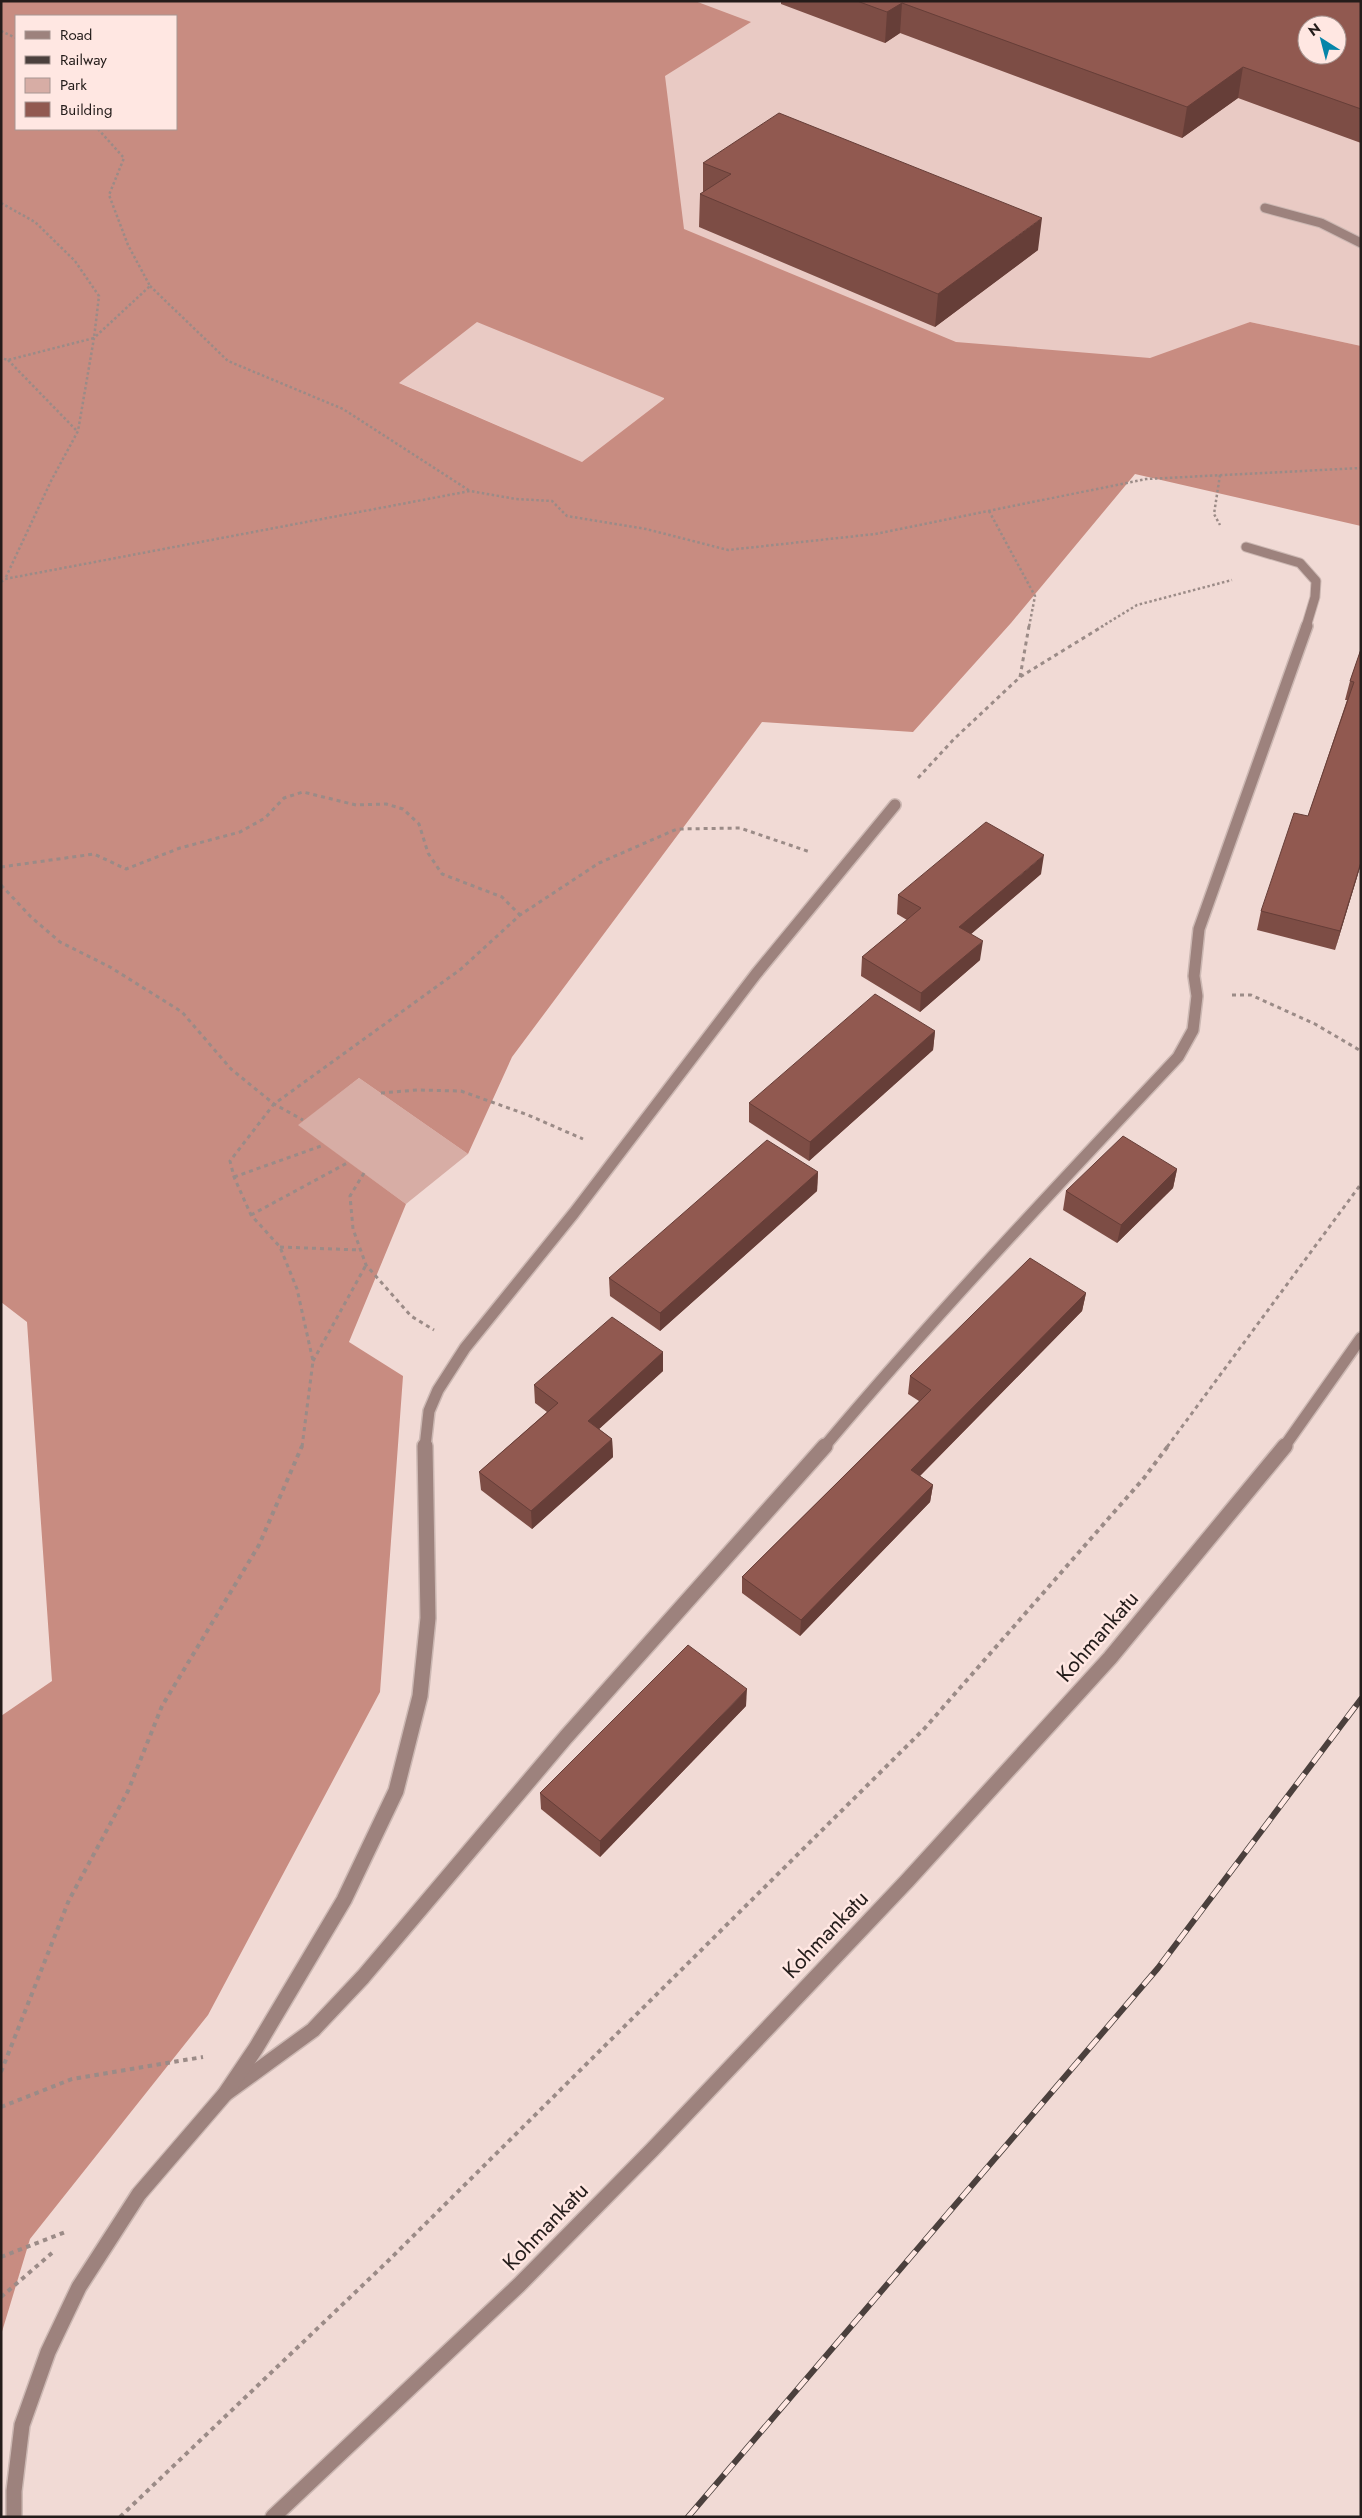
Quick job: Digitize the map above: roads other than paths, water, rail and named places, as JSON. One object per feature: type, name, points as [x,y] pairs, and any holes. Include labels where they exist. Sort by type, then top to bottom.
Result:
[{"type":"street","points":[[1265,208],[1321,223],[1361,243]]},
{"type":"street","points":[[225,2094],[313,2030],[363,1977],[566,1737],[803,1472],[884,1376],[1006,1240],[1178,1058],[1193,1030],[1197,996],[1194,976],[1199,929],[1315,598],[1316,581],[1300,563],[1246,547]]},
{"type":"street","points":[[14,2517],[14,2491],[22,2425],[48,2352],[79,2287],[140,2194],[225,2094],[256,2048],[344,1900],[396,1791],[420,1696],[428,1618],[425,1440],[429,1410],[438,1390],[465,1348],[574,1213],[750,982],[894,805]]},
{"type":"street","name":"Kohmankatu","points":[[274,2517],[519,2285],[908,1881],[1110,1658],[1284,1447],[1361,1338]]},
{"type":"railway","points":[[688,2517],[1158,1968],[1361,1699]]}]
